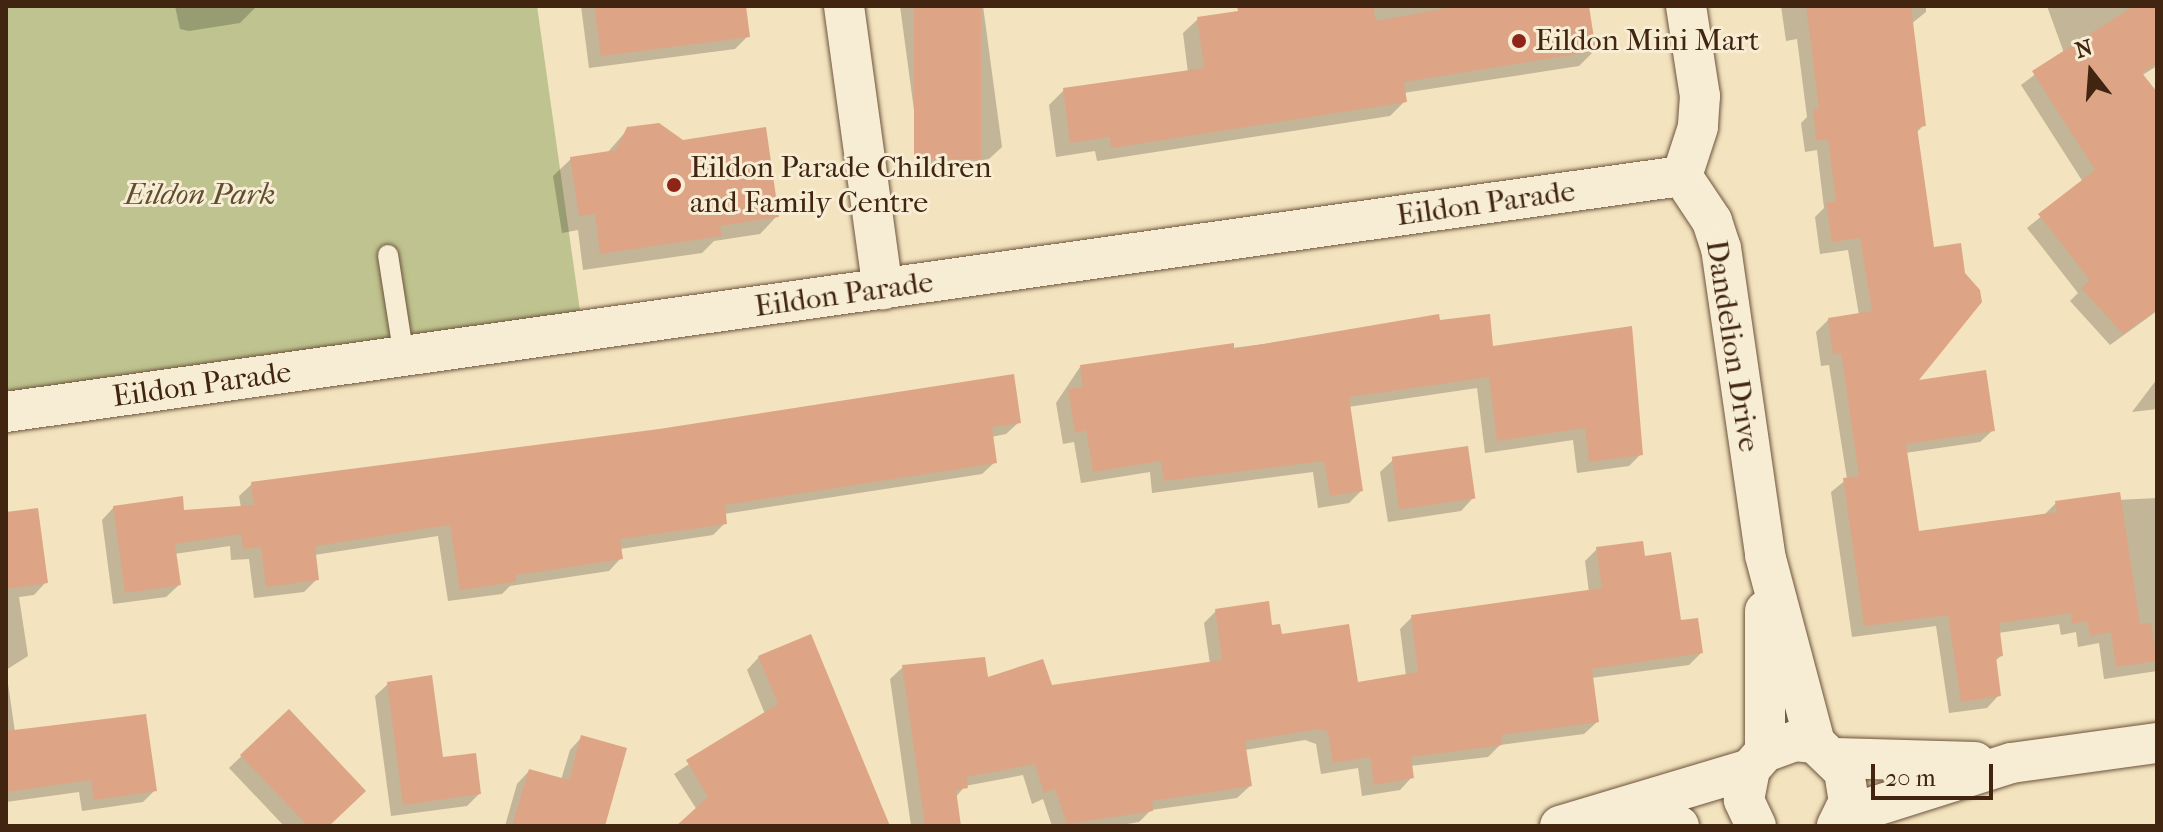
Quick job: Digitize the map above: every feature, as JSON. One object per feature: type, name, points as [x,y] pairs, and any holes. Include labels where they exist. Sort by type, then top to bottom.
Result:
[{"type":"street","points":[[844,6],[883,289]]},
{"type":"street","points":[[1682,176],[1698,127],[1700,96],[1686,6]]},
{"type":"street","name":"Eildon Parade","points":[[6,412],[1682,176]]},
{"type":"street","name":"Dandelion Drive","points":[[1682,176],[1712,221],[1721,248],[1765,555],[1825,750],[1849,785],[1841,821]]},
{"type":"street","name":"Dandelion Drive","points":[[1756,826],[1744,800],[1758,760],[1765,555]]},
{"type":"street","points":[[1841,821],[2011,763],[2157,743]]},
{"type":"street","points":[[1569,825],[1758,760],[1779,744],[2011,763]]},
{"type":"street","points":[[1569,825],[1679,826]]},
{"type":"lane","points":[[388,255],[404,357]]},
{"type":"green space","name":"Eildon Park","points":[[6,6],[537,6],[583,332],[6,412]]},
{"type":"building","points":[[594,6],[746,6],[750,37],[601,56]]},
{"type":"building","points":[[914,6],[981,6],[981,159],[914,159]]},
{"type":"building","points":[[1237,6],[1373,6],[1376,21],[1457,6],[1589,6],[1596,51],[1404,82],[1407,102],[1111,148],[1110,137],[1070,143],[1063,88],[1204,68],[1197,17],[1238,11]]},
{"type":"building","points":[[1806,6],[1911,6],[1926,126],[1917,127],[1934,247],[1961,243],[1965,273],[1980,290],[1982,302],[1919,380],[1986,370],[1995,431],[1906,444],[1919,531],[2057,512],[2055,501],[2120,492],[2140,624],[2151,623],[2157,661],[2116,667],[2111,632],[2090,636],[2087,621],[2072,624],[2071,613],[1999,623],[2003,656],[1996,657],[2001,696],[1961,702],[1948,615],[1864,626],[1843,478],[1859,476],[1841,353],[1833,355],[1828,318],[1872,311],[1860,238],[1832,242],[1826,203],[1836,201],[1828,139],[1816,141],[1813,109],[1819,108]]},
{"type":"building","points":[[2134,6],[2157,6],[2157,63],[2142,73],[2157,92],[2157,310],[2123,334],[2081,288],[2090,280],[2038,214],[2095,170],[2032,71]]},
{"type":"building","name":"Eildon Parade Children and Family Centre","points":[[659,123],[683,140],[766,127],[779,217],[720,226],[722,236],[600,254],[595,214],[579,216],[570,157],[616,150],[627,127]]},
{"type":"building","points":[[1439,314],[1440,320],[1490,314],[1493,346],[1632,326],[1643,455],[1589,462],[1585,428],[1497,441],[1489,377],[1349,397],[1363,491],[1330,496],[1324,461],[1164,481],[1161,461],[1093,472],[1086,430],[1075,433],[1068,389],[1083,387],[1080,365],[1234,343],[1234,349]]},
{"type":"building","points":[[1014,374],[1021,423],[992,427],[997,463],[725,505],[727,524],[620,539],[623,559],[516,575],[516,582],[460,590],[450,525],[315,546],[319,580],[266,587],[261,547],[243,549],[241,534],[175,544],[181,585],[125,593],[113,506],[183,496],[184,510],[254,505],[251,482],[659,429]]},
{"type":"building","points":[[1468,446],[1475,498],[1399,509],[1392,457]]},
{"type":"building","points":[[38,508],[48,583],[6,589],[6,512]]},
{"type":"building","points":[[1643,541],[1645,556],[1671,552],[1681,620],[1698,618],[1703,653],[1592,669],[1599,722],[1501,735],[1502,745],[1411,757],[1414,778],[1374,785],[1370,757],[1333,763],[1328,732],[1318,729],[1245,741],[1252,786],[1152,801],[1153,811],[1067,824],[1055,789],[1044,793],[1035,764],[966,777],[968,788],[956,790],[961,826],[925,826],[902,665],[985,657],[988,677],[1043,659],[1052,685],[1222,660],[1215,609],[1269,601],[1272,625],[1280,624],[1282,634],[1349,624],[1358,682],[1418,672],[1411,615],[1602,588],[1596,547]]},
{"type":"building","points":[[811,634],[890,826],[676,826],[708,797],[686,760],[778,704],[758,656]]},
{"type":"building","points":[[432,675],[443,757],[476,753],[481,794],[403,805],[387,682]]},
{"type":"building","points":[[289,709],[366,791],[329,826],[308,826],[240,755]]},
{"type":"building","points":[[146,714],[157,791],[94,800],[91,780],[6,792],[6,731]]},
{"type":"building","points":[[581,735],[627,748],[605,826],[512,826],[529,769],[569,780]]},
{"type":"place","name":"Eildon Mini Mart","points":[[1519,41]]},
{"type":"place","name":"Eildon Parade Children and Family Centre","points":[[674,185]]}]
